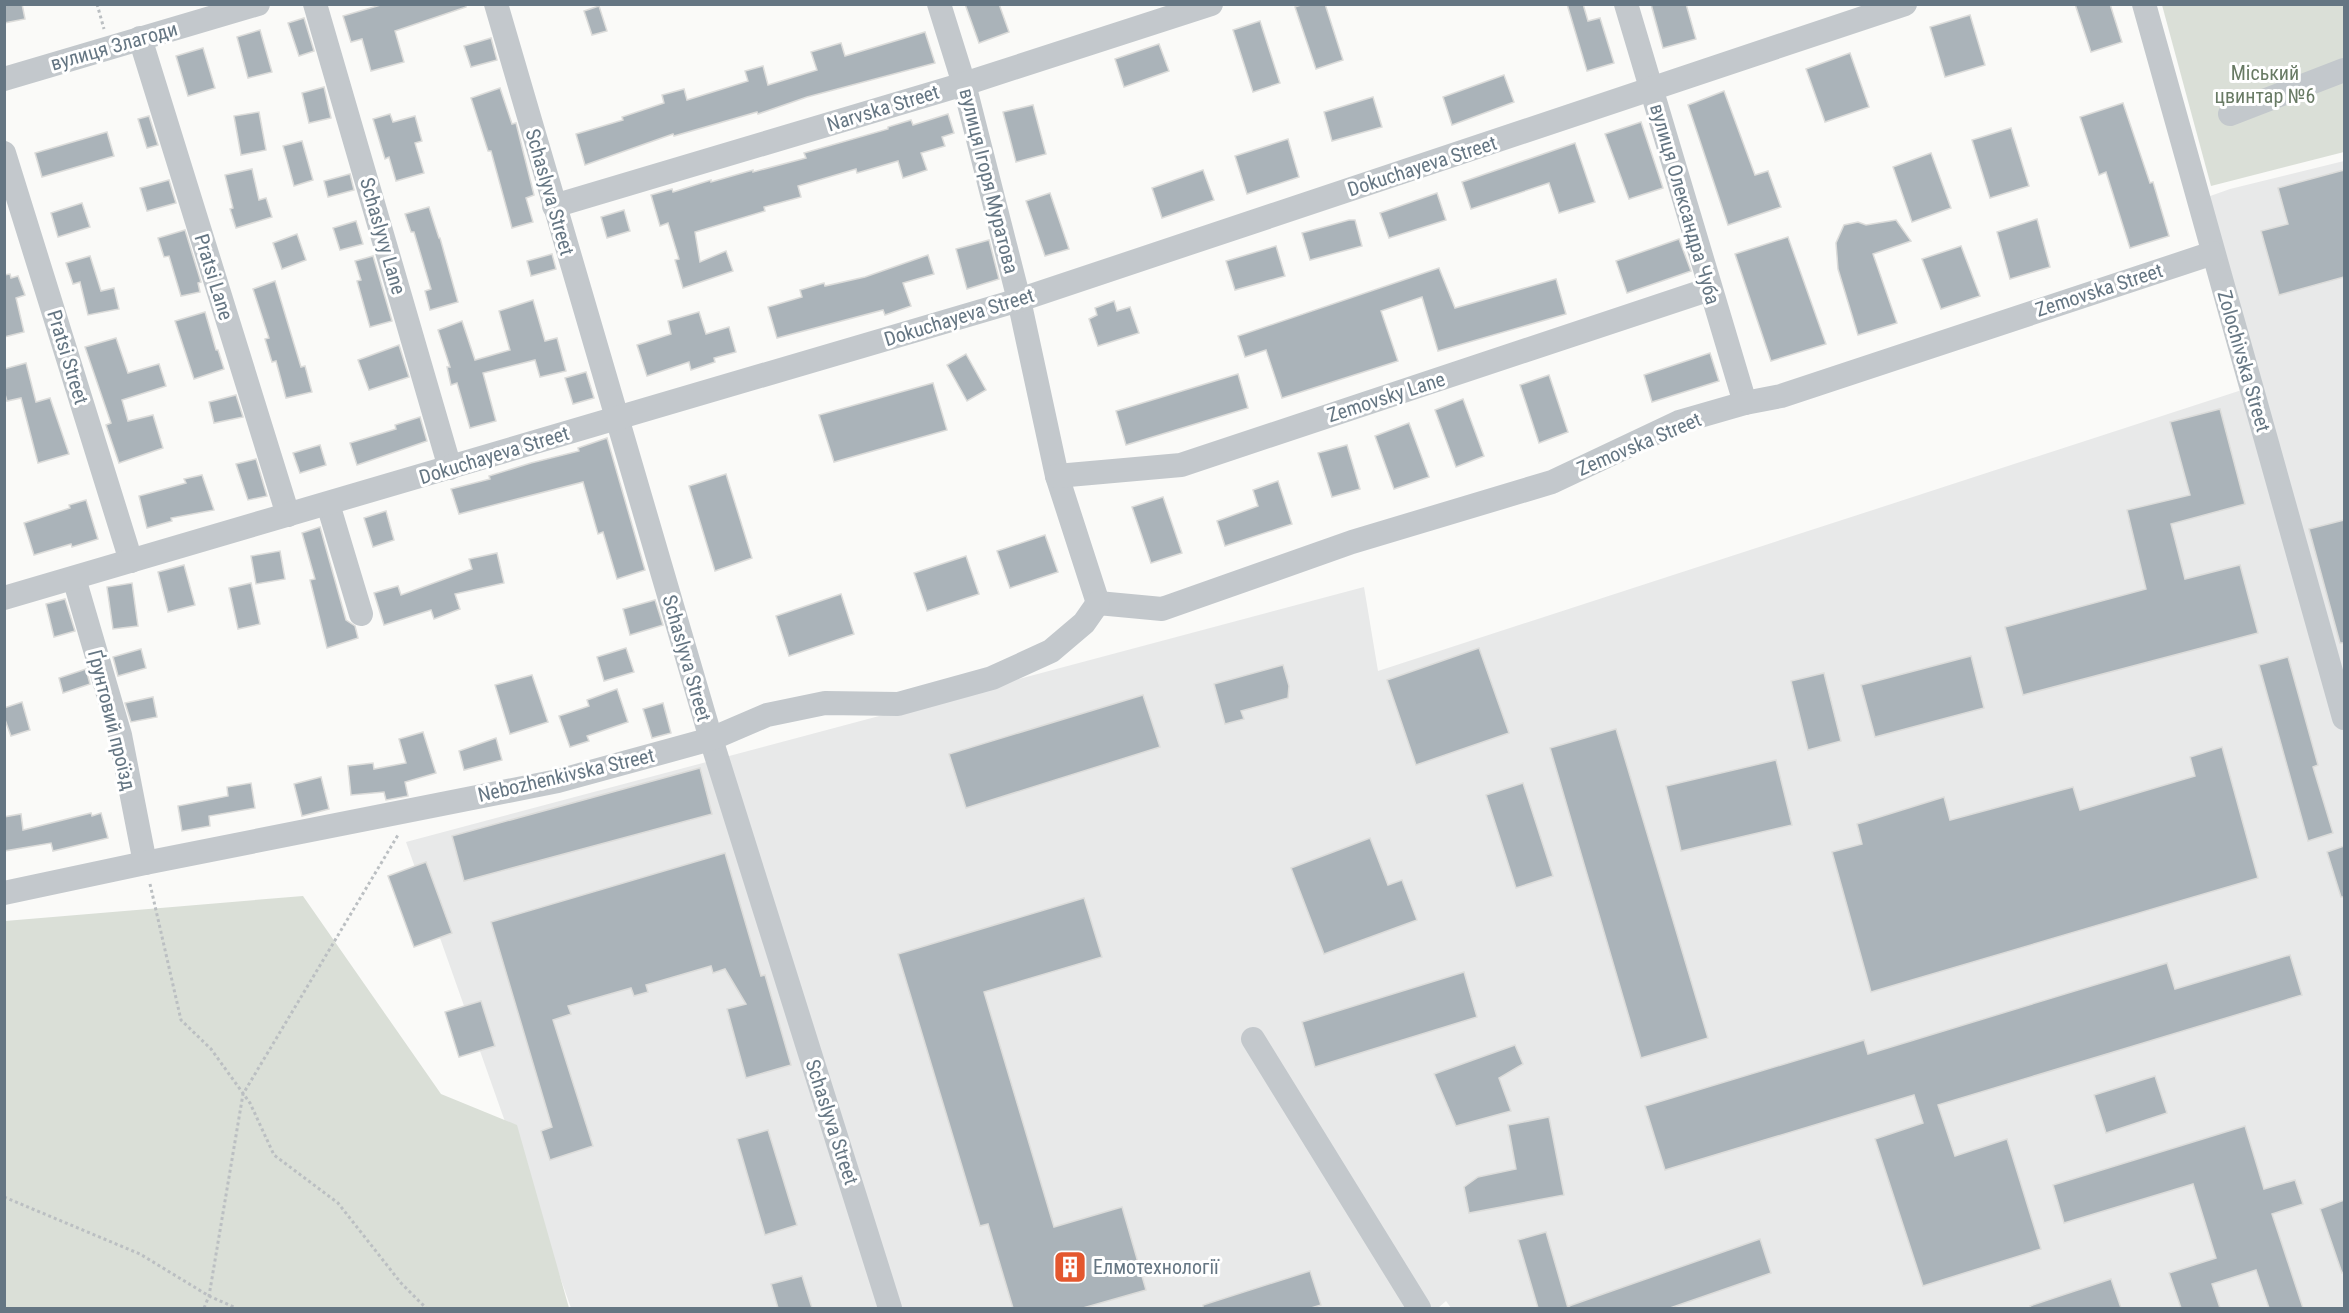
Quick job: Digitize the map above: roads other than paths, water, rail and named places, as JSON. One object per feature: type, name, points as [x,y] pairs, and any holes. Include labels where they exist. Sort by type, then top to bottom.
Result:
[{"type":"street","name":"вулиця Злагоди","points":[[4,79],[258,4]]},
{"type":"street","name":"Schaslyvy Lane","points":[[315,4],[450,468]]},
{"type":"street","name":"Schaslyva Street","points":[[496,4],[711,739],[890,1308]]},
{"type":"street","name":"вулиця Ігоря Муратова","points":[[939,4],[964,84],[1019,300],[1057,476],[1098,603]]},
{"type":"street","name":"Narvska Street","points":[[554,206],[964,84],[1211,4]]},
{"type":"street","name":"вулиця Олександра Чуба","points":[[1626,4],[1745,403]]},
{"type":"street","name":"Dokuchayeva Street","points":[[4,598],[1019,300],[1905,4]]},
{"type":"street","name":"Zolochivska Street","points":[[2144,4],[2344,718]]},
{"type":"street","name":"Pratsi Lane","points":[[140,38],[288,515]]},
{"type":"street","points":[[2230,114],[2344,70]]},
{"type":"street","name":"Pratsi Street","points":[[4,153],[131,561]]},
{"type":"street","name":"Zemovska Street","points":[[1098,603],[1162,609],[1352,542],[1552,482],[1679,422],[1745,403],[1781,396],[2213,253]]},
{"type":"street","name":"Zemovsky Lane","points":[[1057,476],[1180,465],[1710,289]]},
{"type":"street","points":[[328,504],[361,614]]},
{"type":"street","name":"Ґрунтовий проїзд","points":[[74,578],[120,735],[145,863]]},
{"type":"street","name":"Nebozhenkivska Street","points":[[4,893],[558,781],[711,739],[779,712],[825,703],[898,704],[992,678],[1051,651],[1084,623],[1098,603]]},
{"type":"street","points":[[1253,1039],[1419,1308]]},
{"type":"place","name":"Елмотехнології","points":[[1070,1267]]},
{"type":"park label","name":"Міський цвинтар №6","points":[[2265,84]]}]
